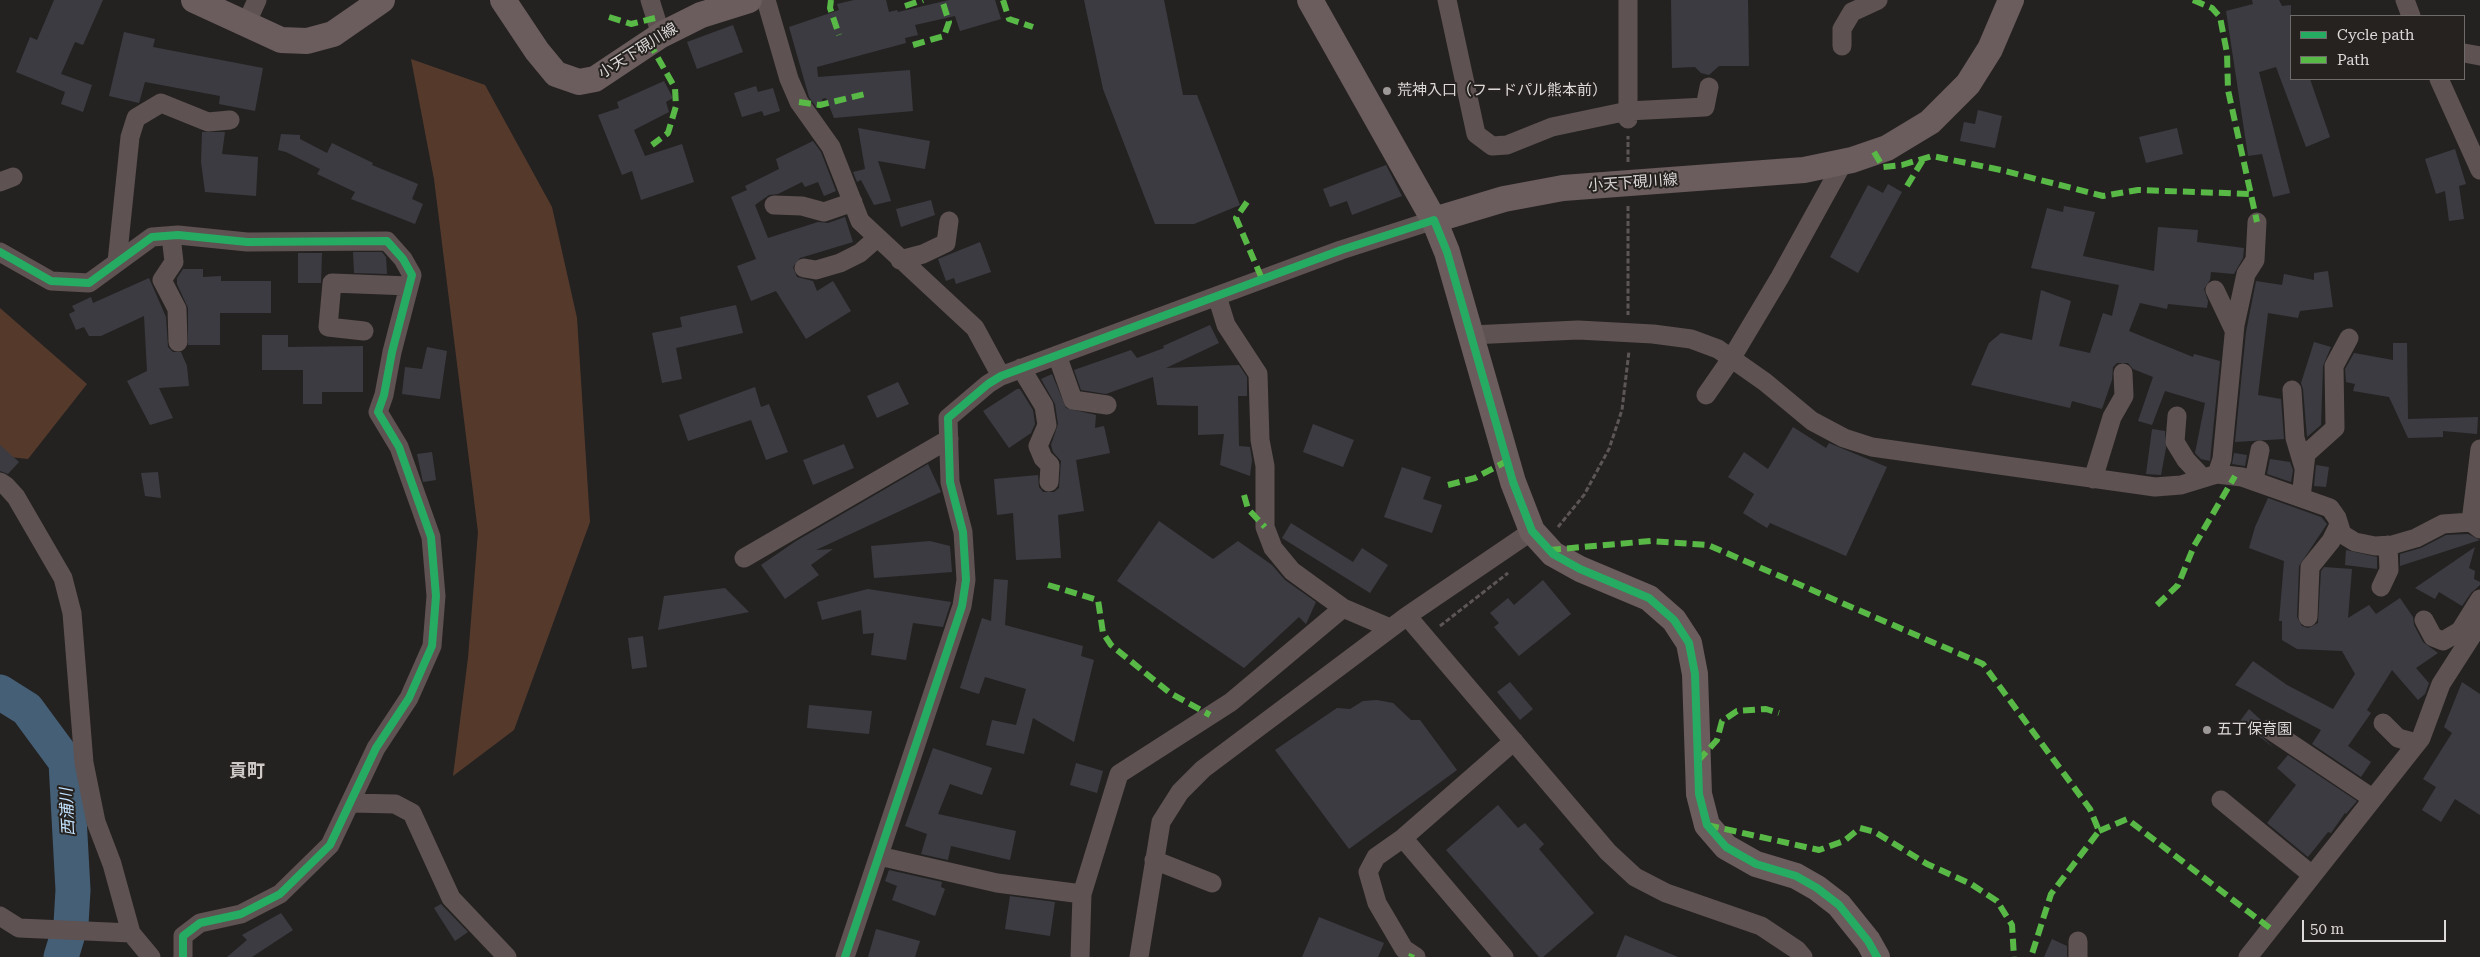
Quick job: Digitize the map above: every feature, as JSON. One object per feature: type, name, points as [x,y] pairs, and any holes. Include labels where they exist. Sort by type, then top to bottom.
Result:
[{"type":"main road","points":[[194,0],[281,40],[307,41],[333,34],[382,0]]},
{"type":"main road","name":"小天下硯川線","points":[[503,0],[537,51],[556,74],[579,82],[594,79],[661,35],[701,15],[749,0]]},
{"type":"main road","points":[[1310,0],[1434,220],[1447,252],[1513,482],[1553,554],[1580,569],[1649,598],[1674,620],[1689,643],[1695,674],[1699,794],[1707,825],[1726,847],[1756,864],[1796,876],[1817,888],[1839,905],[1868,941],[1877,957]]},
{"type":"main road","name":"小天下硯川線","points":[[1434,220],[1504,199],[1563,188],[1804,170],[1844,161],[1887,148],[1930,122],[1968,84],[1990,49],[2011,0]]},
{"type":"street","points":[[246,24],[257,0]]},
{"type":"street","points":[[650,0],[661,35]]},
{"type":"street","points":[[766,0],[788,79],[799,102],[831,147],[860,221],[975,328],[1001,376]]},
{"type":"street","points":[[1447,0],[1476,134],[1492,146],[1507,145],[1552,127],[1628,116],[1705,108],[1709,87]]},
{"type":"street","points":[[1628,0],[1628,116]]},
{"type":"street","points":[[1842,46],[1842,29],[1852,12],[1878,0]]},
{"type":"street","points":[[2405,0],[2411,15]]},
{"type":"street","points":[[2465,53],[2480,56]]},
{"type":"street","points":[[2439,80],[2480,170]]},
{"type":"street","points":[[117,262],[130,137],[136,118],[161,103],[208,122],[230,120]]},
{"type":"street","points":[[1706,395],[1731,359],[1780,277],[1844,161]]},
{"type":"street","points":[[774,205],[802,206],[824,212],[853,202]]},
{"type":"street","points":[[845,957],[962,606],[966,580],[963,532],[950,482],[948,418],[988,384],[1001,376],[1341,250],[1434,220]]},
{"type":"street","points":[[900,260],[923,254],[946,243],[949,221]]},
{"type":"street","points":[[2210,476],[2222,459],[2234,330],[2246,274],[2255,260],[2257,222]]},
{"type":"street","points":[[171,236],[174,262],[162,280],[177,309],[178,342]]},
{"type":"street","points":[[0,252],[51,282],[89,283],[152,237],[171,236],[247,242],[387,241],[404,259],[412,275],[392,352],[384,395],[378,412],[399,446],[432,537],[436,596],[432,646],[409,698],[376,748],[352,803],[330,845],[280,894],[241,914],[200,923],[182,936],[183,957]]},
{"type":"street","points":[[804,268],[816,270],[840,263],[860,252],[877,238]]},
{"type":"street","points":[[364,331],[328,327],[332,283],[410,286]]},
{"type":"street","points":[[2215,290],[2234,330]]},
{"type":"street","points":[[1217,296],[1226,325],[1258,374],[1260,440],[1265,466],[1265,527],[1273,548],[1292,571],[1343,608],[1390,628]]},
{"type":"street","points":[[1471,335],[1578,330],[1653,334],[1691,339],[1718,349],[1766,382],[1812,421],[1844,438],[1872,446],[2155,487],[2181,485],[2210,476],[2254,480],[2330,508],[2342,534],[2355,542],[2375,546],[2388,546],[2416,538],[2443,524],[2476,526],[2480,449]]},
{"type":"street","points":[[2301,498],[2306,454],[2335,428],[2334,366],[2349,338]]},
{"type":"street","points":[[1057,355],[1073,400],[1107,405]]},
{"type":"street","points":[[1021,368],[1044,406],[1047,425],[1038,446],[1043,458],[1050,465],[1049,482]]},
{"type":"street","points":[[2093,479],[2112,417],[2124,396],[2123,374]]},
{"type":"street","points":[[2292,390],[2295,438],[2304,469]]},
{"type":"street","points":[[2177,416],[2175,442],[2186,460],[2210,476]]},
{"type":"street","points":[[744,558],[949,439]]},
{"type":"street","points":[[2254,480],[2260,450]]},
{"type":"street","points":[[0,482],[16,497],[63,578],[72,613],[84,763],[96,822],[112,864],[131,933],[151,957]]},
{"type":"street","points":[[2308,617],[2310,567],[2331,541],[2339,525]]},
{"type":"street","points":[[1139,957],[1161,822],[1180,792],[1203,768],[1390,628],[1542,532]]},
{"type":"street","points":[[2381,587],[2389,570],[2388,546]]},
{"type":"street","points":[[2424,620],[2432,638],[2443,641],[2460,631],[2480,599]]},
{"type":"street","points":[[1080,957],[1082,894],[1119,774],[1231,702],[1343,608]]},
{"type":"street","points":[[1407,616],[1608,852],[1634,877],[1666,893],[1761,926],[1797,950],[1804,957]]},
{"type":"street","points":[[2248,957],[2421,738],[2441,684],[2480,623]]},
{"type":"street","points":[[2383,723],[2398,738],[2416,743]]},
{"type":"street","points":[[2269,729],[2372,798]]},
{"type":"street","points":[[1416,957],[1404,949],[1377,903],[1368,872],[1376,857],[1403,838],[1514,741]]},
{"type":"street","points":[[2221,800],[2312,875]]},
{"type":"street","points":[[352,803],[395,804],[412,813],[451,898],[507,957]]},
{"type":"street","points":[[1403,838],[1504,957]]},
{"type":"street","points":[[879,856],[997,883],[1082,894]]},
{"type":"street","points":[[1154,860],[1212,882]]},
{"type":"street","points":[[0,916],[19,928],[131,933]]},
{"type":"path","points":[[1628,116],[1628,168]]},
{"type":"path","points":[[1628,198],[1628,316]]},
{"type":"path","points":[[1542,532],[1584,495],[1609,450],[1622,410],[1629,346]]},
{"type":"path","points":[[1449,616],[1512,569]]},
{"type":"shaded area","points":[[411,59],[485,85],[552,207],[577,318],[590,522],[514,730],[453,776],[468,658],[478,532],[434,179]]},
{"type":"shaded area","points":[[0,308],[87,384],[28,459],[0,456]]},
{"type":"building","points":[[54,0],[103,0],[83,45],[75,42],[61,74],[92,85],[83,112],[61,104],[65,92],[16,72],[30,37],[37,40]]},
{"type":"building","points":[[854,0],[886,0],[889,12],[897,10],[898,12],[949,0],[995,0],[1001,19],[960,31],[955,16],[915,25],[918,35],[905,38],[906,43],[817,67],[818,77],[910,70],[913,111],[834,118],[826,98],[822,99],[823,105],[816,107],[809,97],[789,27],[839,10],[837,4]]},
{"type":"building","points":[[1084,0],[1164,0],[1183,95],[1197,95],[1240,205],[1194,224],[1155,224],[1103,89]]},
{"type":"building","points":[[1671,0],[1748,0],[1749,66],[1719,66],[1709,75],[1701,73],[1695,67],[1672,68]]},
{"type":"building","points":[[2252,0],[2279,0],[2282,6],[2291,5],[2290,80],[2310,80],[2330,137],[2306,147],[2276,67],[2259,72],[2290,193],[2273,197],[2262,154],[2248,156],[2226,11],[2253,4]]},
{"type":"building","points":[[733,25],[743,52],[697,69],[687,42]]},
{"type":"building","points":[[124,32],[155,39],[153,47],[263,68],[255,111],[219,104],[220,96],[145,82],[139,103],[109,96]]},
{"type":"building","points":[[664,81],[673,98],[666,102],[669,112],[634,130],[645,156],[682,144],[694,182],[641,200],[632,171],[622,175],[598,115],[619,108],[617,102]]},
{"type":"building","points":[[756,86],[758,92],[773,88],[780,111],[764,116],[762,111],[742,117],[734,93]]},
{"type":"building","points":[[1978,110],[2002,116],[1995,148],[1960,141],[1964,122],[1975,124]]},
{"type":"building","points":[[858,128],[930,141],[925,169],[878,161],[891,201],[874,205],[861,180],[857,182],[853,172],[865,169]]},
{"type":"building","points":[[2177,128],[2183,154],[2146,163],[2139,137]]},
{"type":"building","points":[[202,132],[225,132],[222,154],[258,157],[256,196],[205,192],[201,162]]},
{"type":"building","points":[[281,134],[300,135],[300,139],[327,153],[332,143],[373,163],[372,165],[418,184],[412,199],[423,204],[415,224],[351,199],[355,192],[317,174],[320,169],[278,150]]},
{"type":"building","points":[[813,141],[821,152],[836,191],[824,196],[818,182],[805,187],[802,182],[778,194],[769,195],[755,205],[768,238],[818,222],[828,223],[845,217],[853,242],[800,258],[793,267],[797,277],[813,281],[817,291],[833,281],[851,311],[806,339],[776,291],[751,301],[737,266],[756,259],[731,197],[747,190],[745,186],[779,169],[776,159]]},
{"type":"building","points":[[2455,149],[2466,184],[2459,186],[2464,219],[2449,221],[2445,191],[2436,194],[2425,159]]},
{"type":"building","points":[[1386,165],[1402,196],[1352,215],[1347,201],[1330,207],[1323,189]]},
{"type":"building","points":[[1888,184],[1902,192],[1858,273],[1830,257],[1868,185],[1883,193]]},
{"type":"building","points":[[931,200],[935,215],[901,227],[896,209]]},
{"type":"building","points":[[2064,206],[2095,212],[2083,256],[2154,271],[2158,227],[2198,230],[2197,242],[2244,248],[2243,258],[2234,274],[2211,272],[2210,280],[2204,289],[2208,301],[2207,308],[2168,304],[2167,309],[2140,303],[2129,331],[2193,357],[2194,354],[2220,361],[2210,461],[2201,459],[2195,453],[2205,403],[2165,391],[2152,425],[2138,421],[2153,377],[2133,369],[2128,363],[2117,363],[2113,367],[2112,380],[2102,409],[2072,401],[2070,408],[1971,385],[1989,343],[2001,333],[2032,340],[2041,290],[2071,301],[2059,346],[2090,353],[2103,313],[2112,316],[2119,285],[2031,268],[2047,208],[2063,212]]},
{"type":"building","points":[[980,242],[991,272],[956,284],[954,278],[946,281],[938,259]]},
{"type":"building","points":[[353,252],[382,252],[386,257],[387,274],[354,273]]},
{"type":"building","points":[[298,253],[322,253],[321,283],[298,283]]},
{"type":"building","points":[[183,269],[203,269],[203,277],[221,276],[221,281],[271,281],[271,313],[220,313],[220,345],[188,345],[188,308],[177,284],[177,278]]},
{"type":"building","points":[[2328,271],[2333,307],[2300,311],[2298,318],[2268,313],[2258,395],[2281,399],[2284,439],[2235,442],[2246,332],[2256,281],[2282,285],[2284,274],[2314,280],[2314,273]]},
{"type":"building","points":[[149,278],[166,317],[168,347],[173,352],[181,352],[187,366],[189,386],[159,388],[173,418],[150,425],[127,381],[147,371],[144,316],[101,336],[89,336],[84,327],[76,330],[69,314],[75,311],[72,306],[91,297],[93,303]]},
{"type":"building","points":[[736,305],[743,333],[676,348],[682,379],[662,383],[652,333],[682,327],[680,317]]},
{"type":"building","points":[[1210,325],[1219,343],[1166,368],[1239,365],[1247,377],[1247,396],[1238,396],[1239,446],[1250,447],[1252,460],[1250,476],[1220,465],[1224,434],[1198,435],[1198,406],[1157,405],[1153,377],[1106,394],[1081,390],[1074,370],[1131,350],[1137,358],[1164,348],[1163,346]]},
{"type":"building","points":[[262,335],[288,335],[288,347],[363,346],[363,392],[322,392],[322,404],[303,404],[303,370],[262,370]]},
{"type":"building","points":[[2314,342],[2331,347],[2323,366],[2321,425],[2307,437],[2301,383]]},
{"type":"building","points":[[2393,343],[2407,343],[2408,419],[2478,417],[2477,434],[2443,431],[2443,437],[2408,438],[2389,397],[2353,391],[2355,384],[2346,382],[2345,369],[2354,353],[2393,360]]},
{"type":"building","points":[[427,347],[447,351],[440,399],[402,394],[405,367],[422,369]]},
{"type":"building","points":[[1052,374],[1066,408],[1096,415],[1095,428],[1104,426],[1110,453],[1076,460],[1084,511],[1058,515],[1061,558],[1016,560],[1013,513],[997,515],[994,479],[1038,475],[1039,487],[1043,492],[1054,492],[1059,488],[1061,461],[1053,452],[1051,445],[1058,424],[1055,404],[1041,379]]},
{"type":"building","points":[[898,382],[909,404],[877,418],[867,396]]},
{"type":"building","points":[[755,387],[761,407],[769,404],[788,452],[766,460],[751,420],[688,441],[679,415]]},
{"type":"building","points":[[1017,389],[1020,389],[1033,410],[1035,424],[1031,433],[1009,448],[983,411]]},
{"type":"building","points":[[1313,424],[1354,440],[1343,467],[1303,452]]},
{"type":"building","points":[[1793,427],[1826,448],[1829,443],[1887,467],[1846,556],[1770,523],[1767,528],[1743,513],[1754,494],[1728,477],[1744,452],[1768,469]]},
{"type":"building","points":[[2152,429],[2165,431],[2166,448],[2161,475],[2146,474]]},
{"type":"building","points":[[844,444],[854,468],[813,485],[803,460]]},
{"type":"building","points":[[0,445],[19,462],[8,474],[0,471]]},
{"type":"building","points":[[432,452],[436,480],[423,482],[417,454]]},
{"type":"building","points":[[2234,453],[2247,455],[2245,466],[2232,464]]},
{"type":"building","points":[[2270,459],[2290,462],[2293,470],[2291,482],[2267,474]]},
{"type":"building","points":[[928,464],[941,492],[816,550],[833,549],[811,565],[819,575],[785,599],[761,565],[796,541]]},
{"type":"building","points":[[2316,465],[2329,467],[2326,487],[2314,486]]},
{"type":"building","points":[[1402,467],[1431,477],[1423,499],[1442,505],[1432,533],[1384,517]]},
{"type":"building","points":[[158,472],[161,498],[145,496],[141,473]]},
{"type":"building","points":[[2268,498],[2321,517],[2327,524],[2299,566],[2297,617],[2302,626],[2308,628],[2318,623],[2321,571],[2324,567],[2352,569],[2348,618],[2369,605],[2376,614],[2400,598],[2413,617],[2414,625],[2423,642],[2438,653],[2416,668],[2429,683],[2425,694],[2418,700],[2392,670],[2367,710],[2371,713],[2348,746],[2371,762],[2361,777],[2312,744],[2321,730],[2235,685],[2253,661],[2287,685],[2333,709],[2355,674],[2342,651],[2297,649],[2282,640],[2282,621],[2279,621],[2284,561],[2249,548],[2255,527]]},
{"type":"building","points":[[1159,521],[1213,559],[1238,541],[1272,565],[1285,580],[1316,602],[1306,624],[1299,617],[1244,668],[1117,581]]},
{"type":"building","points":[[1291,523],[1353,562],[1362,548],[1388,565],[1370,593],[1282,538]]},
{"type":"building","points":[[2468,534],[2480,540],[2400,566],[2400,554],[2421,548],[2446,535]]},
{"type":"building","points":[[930,541],[950,546],[952,572],[874,578],[871,546]]},
{"type":"building","points":[[2475,547],[2469,568],[2475,571],[2474,579],[2480,582],[2480,585],[2471,593],[2462,606],[2439,592],[2435,599],[2415,588]]},
{"type":"building","points":[[2346,550],[2377,557],[2377,569],[2345,565]]},
{"type":"building","points":[[994,579],[1008,580],[1005,625],[1083,646],[1081,656],[1094,660],[1074,742],[1033,718],[1024,754],[986,745],[992,720],[1016,725],[1026,689],[985,677],[979,694],[960,688],[982,618],[991,621]]},
{"type":"building","points":[[1543,580],[1571,614],[1519,656],[1494,627],[1499,623],[1490,613],[1508,598],[1514,605]]},
{"type":"building","points":[[725,588],[749,612],[658,630],[664,596]]},
{"type":"building","points":[[868,589],[951,602],[943,627],[913,623],[906,660],[871,655],[874,633],[863,634],[861,610],[822,620],[817,602]]},
{"type":"building","points":[[643,636],[647,667],[632,669],[628,638]]},
{"type":"building","points":[[1510,682],[1533,709],[1520,720],[1497,692]]},
{"type":"building","points":[[2462,682],[2480,694],[2480,815],[2455,799],[2441,822],[2422,810],[2436,787],[2423,779],[2452,733],[2444,727]]},
{"type":"building","points":[[1377,700],[1393,703],[1411,720],[1420,720],[1457,770],[1349,849],[1275,750],[1337,708],[1350,709],[1363,701]]},
{"type":"building","points":[[809,705],[872,711],[869,734],[807,728]]},
{"type":"building","points":[[2249,709],[2262,721],[2258,728],[2259,734],[2274,748],[2240,721]]},
{"type":"building","points":[[933,748],[992,768],[982,795],[950,784],[938,814],[1016,831],[1010,860],[951,846],[948,860],[921,854],[927,834],[905,826]]},
{"type":"building","points":[[2288,755],[2357,801],[2345,813],[2331,833],[2328,832],[2308,857],[2267,823],[2296,785],[2277,768]]},
{"type":"building","points":[[1076,763],[1103,771],[1097,793],[1070,785]]},
{"type":"building","points":[[1498,805],[1518,828],[1525,823],[1544,844],[1539,849],[1594,913],[1543,957],[1539,957],[1446,850]]},
{"type":"building","points":[[889,870],[942,882],[941,887],[945,889],[935,916],[892,900],[897,886],[885,881]]},
{"type":"building","points":[[1010,896],[1055,902],[1050,936],[1005,929]]},
{"type":"building","points":[[441,904],[468,932],[455,941],[434,908]]},
{"type":"building","points":[[281,913],[293,930],[252,957],[227,957],[247,940],[242,935]]},
{"type":"building","points":[[1319,917],[1384,943],[1378,957],[1302,957]]},
{"type":"building","points":[[876,929],[920,941],[915,957],[868,957]]},
{"type":"building","points":[[1625,935],[1678,957],[1616,957]]},
{"type":"building","points":[[2052,939],[2067,946],[2067,957],[2044,957]]},
{"type":"waterway","name":"西浦川","points":[[0,692],[27,709],[66,762],[73,890],[71,924],[61,957]]},
{"type":"marked path","points":[[831,0],[830,8],[839,35]]},
{"type":"marked path","points":[[905,6],[923,0]]},
{"type":"marked path","points":[[913,45],[944,36],[949,22],[942,0]]},
{"type":"marked path","points":[[1003,0],[1009,19],[1033,27]]},
{"type":"marked path","points":[[2193,0],[2212,8],[2220,17],[2227,53],[2228,90],[2257,222]]},
{"type":"marked path","points":[[609,17],[631,24],[655,18]]},
{"type":"marked path","points":[[649,42],[675,88],[676,106],[668,133],[652,145]]},
{"type":"marked path","points":[[799,102],[820,105],[869,93]]},
{"type":"marked path","points":[[1874,152],[1883,167],[1902,165],[1932,156],[2001,170],[2103,196],[2138,190],[2251,194]]},
{"type":"marked path","points":[[1907,186],[1924,158]]},
{"type":"marked path","points":[[1247,202],[1236,218],[1262,279]]},
{"type":"marked path","points":[[1448,485],[1475,478],[1507,461]]},
{"type":"marked path","points":[[2157,605],[2178,585],[2194,546],[2235,476]]},
{"type":"marked path","points":[[1244,495],[1248,509],[1265,527]]},
{"type":"marked path","points":[[1549,550],[1651,541],[1708,545],[1983,664],[2090,809],[2099,831],[2051,894],[2031,957]]},
{"type":"marked path","points":[[1048,585],[1098,600],[1103,633],[1111,645],[1170,693],[1210,715]]},
{"type":"marked path","points":[[1698,761],[1717,740],[1722,721],[1737,711],[1766,709],[1779,713]]},
{"type":"marked path","points":[[2099,831],[2127,819],[2271,929]]},
{"type":"marked path","points":[[1707,825],[1819,850],[1844,841],[1860,828],[1875,832],[1927,864],[1971,884],[1997,901],[2012,925],[2014,957]]},
{"type":"cycle path","points":[[845,957],[962,606],[966,580],[963,532],[950,482],[948,418],[988,384],[1001,376],[1341,250],[1434,220],[1447,252],[1513,482],[1532,531],[1553,554],[1580,569],[1649,598],[1674,620],[1689,643],[1695,674],[1699,794],[1707,825],[1726,847],[1756,864],[1796,876],[1817,888],[1839,905],[1868,941],[1877,957]]},
{"type":"cycle path","points":[[0,252],[51,281],[89,283],[152,237],[178,235],[247,242],[387,241],[403,259],[412,275],[392,352],[384,395],[378,412],[399,447],[431,537],[436,596],[432,646],[409,698],[376,748],[330,845],[280,894],[241,914],[200,923],[183,936],[183,957]]},
{"type":"place","name":"荒神入口（フードパル熊本前）","points":[[1387,91]]},
{"type":"place","name":"五丁保育園","points":[[2207,730]]},
{"type":"district","name":"貢町","points":[[247,772]]}]
